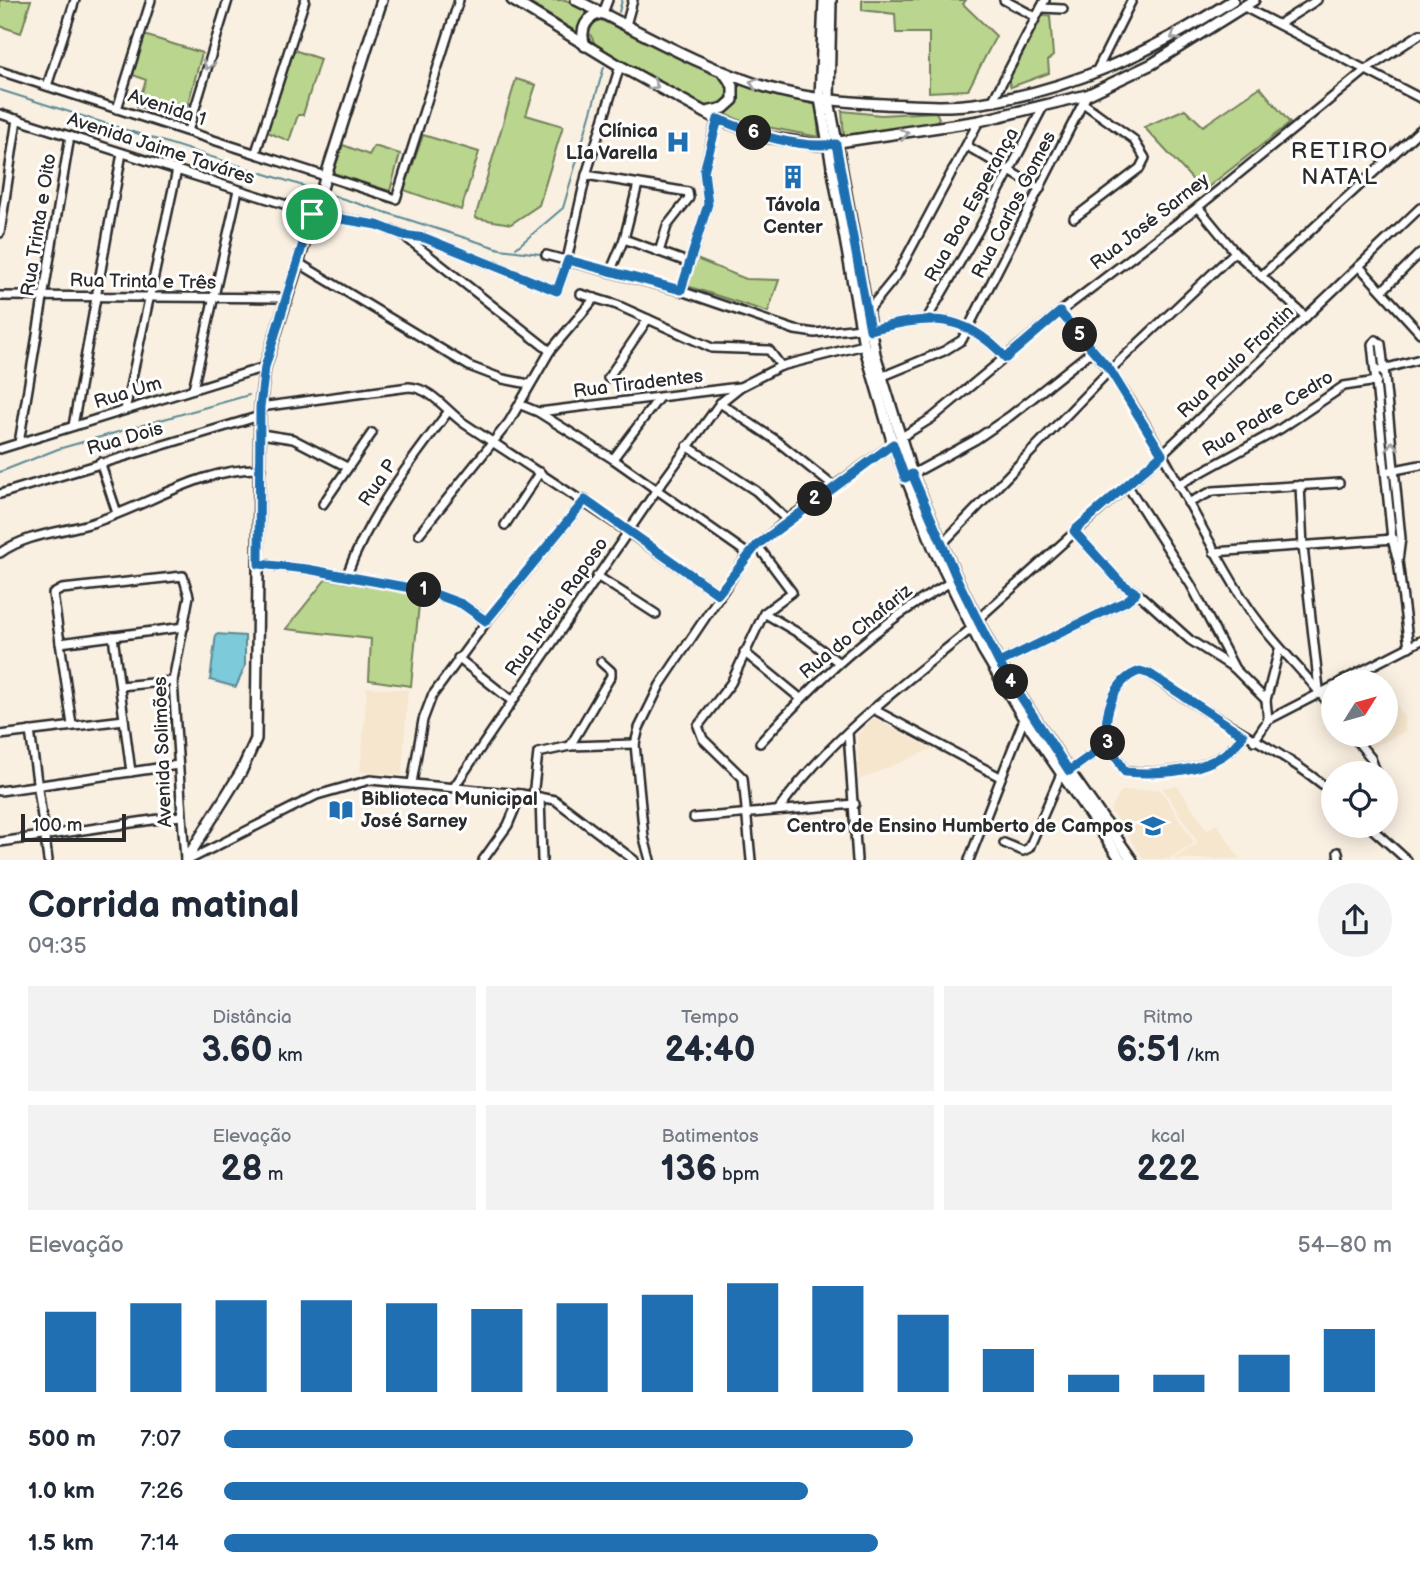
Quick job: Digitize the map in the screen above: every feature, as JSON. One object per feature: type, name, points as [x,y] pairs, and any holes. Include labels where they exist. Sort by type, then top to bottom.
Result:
[{"type":"main road","points":[[187,859],[240,772],[256,739],[260,412],[265,367],[323,177],[382,0]]},
{"type":"main road","points":[[512,0],[585,46],[718,119],[767,137],[832,144],[979,121],[1085,99],[1152,64],[1255,0]]},
{"type":"main road","points":[[576,0],[722,71],[767,87],[825,100],[940,107],[993,100],[1096,72],[1157,47],[1233,0]]},
{"type":"main road","points":[[824,0],[820,84],[865,329],[881,377],[896,441]]},
{"type":"main road","points":[[825,100],[831,0]]},
{"type":"main road","points":[[585,46],[583,33],[586,22],[601,12]]},
{"type":"main road","points":[[705,113],[721,110],[733,100],[733,86],[722,71]]},
{"type":"main road","points":[[805,96],[811,94],[820,84]]},
{"type":"main road","points":[[993,100],[997,117]]},
{"type":"main road","points":[[940,107],[946,117],[941,127]]},
{"type":"main road","points":[[832,144],[866,313],[864,345],[896,441],[949,583],[1121,859]]},
{"type":"main road","points":[[909,476],[942,544],[974,624],[1024,719],[1132,859]]},
{"type":"street","points":[[47,86],[75,0]]},
{"type":"street","points":[[117,109],[152,0]]},
{"type":"street","points":[[188,131],[228,0]]},
{"type":"street","points":[[256,152],[305,0]]},
{"type":"street","name":"Avenida 1","points":[[0,71],[396,199],[459,0]]},
{"type":"street","points":[[587,0],[601,12],[608,0]]},
{"type":"street","points":[[626,25],[633,0]]},
{"type":"street","points":[[1004,0],[1036,17]]},
{"type":"street","points":[[993,100],[1045,0]]},
{"type":"street","points":[[1096,72],[1132,0]]},
{"type":"street","points":[[1279,24],[1317,0]]},
{"type":"street","points":[[1244,7],[1420,98]]},
{"type":"street","points":[[1041,8],[1063,9]]},
{"type":"street","name":"Rua José Sarney","points":[[635,744],[660,685],[718,594],[757,545],[833,486],[932,418],[1060,312],[1198,207],[1367,69],[1420,34]]},
{"type":"street","points":[[403,235],[425,238],[508,269],[545,288],[559,289],[586,175],[620,66]]},
{"type":"street","points":[[1074,218],[1140,168],[1145,158],[1133,139],[1085,99]]},
{"type":"street","name":"Rua Carlos Gomes","points":[[969,329],[1085,99]]},
{"type":"street","name":"Rua Boa Esperança","points":[[928,317],[1043,107]]},
{"type":"street","name":"Avenida Jaime Taváres","points":[[0,114],[312,214],[377,225],[403,235]]},
{"type":"street","points":[[0,233],[18,119]]},
{"type":"street","points":[[681,290],[708,204],[704,171],[718,119]]},
{"type":"street","points":[[866,313],[897,275],[979,121]]},
{"type":"street","points":[[1261,276],[1420,130]]},
{"type":"street","name":"Rua Trinta e Oito","points":[[19,443],[70,136]]},
{"type":"street","points":[[967,146],[1040,189]]},
{"type":"street","points":[[74,426],[122,153]]},
{"type":"street","points":[[125,410],[177,170]]},
{"type":"street","points":[[586,175],[688,192],[689,198],[667,226],[659,252]]},
{"type":"street","points":[[611,270],[624,239],[638,184]]},
{"type":"street","points":[[192,389],[238,190]]},
{"type":"street","points":[[1198,207],[1235,252],[1306,317]]},
{"type":"street","name":"Rua Paulo Frontin","points":[[779,809],[797,783],[848,732],[974,624],[1162,454],[1420,208]]},
{"type":"street","points":[[403,235],[550,351]]},
{"type":"street","points":[[624,239],[690,263]]},
{"type":"street","points":[[942,544],[1110,370],[1235,252]]},
{"type":"street","points":[[546,255],[681,290],[796,330],[815,333],[865,329],[928,317],[969,329],[985,337],[1006,358]]},
{"type":"street","points":[[1383,290],[1418,259]]},
{"type":"street","points":[[297,262],[469,366],[503,379],[529,384]]},
{"type":"street","points":[[1359,266],[1420,334]]},
{"type":"street","points":[[581,294],[648,319],[712,348],[769,349],[781,366]]},
{"type":"street","name":"Rua Trinta e Três","points":[[0,296],[286,298]]},
{"type":"street","points":[[419,534],[494,443],[521,405],[529,384],[550,351],[595,298]]},
{"type":"street","points":[[1060,312],[1110,370],[1162,454],[1214,552],[1279,650],[1320,692]]},
{"type":"street","points":[[608,378],[648,319]]},
{"type":"street","points":[[881,377],[957,344],[969,329]]},
{"type":"street","name":"Rua Inácio Raposo","points":[[454,787],[657,488],[720,403],[740,387],[781,366],[864,345]]},
{"type":"street","points":[[909,476],[975,440],[1093,351]]},
{"type":"street","points":[[1380,370],[1420,359]]},
{"type":"street","name":"Rua Um","points":[[0,449],[265,367]]},
{"type":"street","points":[[1380,370],[1377,381],[1401,538],[1398,561]]},
{"type":"street","points":[[1380,370],[1390,471],[1392,539],[1398,561],[1409,647]]},
{"type":"street","name":"Rua Padre Cedro","points":[[1178,485],[1280,429],[1344,386],[1377,381]]},
{"type":"street","name":"Rua Dois","points":[[0,494],[260,412],[420,387],[448,412],[585,500],[718,594]]},
{"type":"street","name":"Rua Tiradentes","points":[[538,412],[740,387]]},
{"type":"street","points":[[613,459],[659,399]]},
{"type":"street","points":[[720,403],[777,441],[833,486]]},
{"type":"street","points":[[521,405],[538,412],[613,459],[748,554]]},
{"type":"street","name":"Rua P","points":[[346,577],[359,542],[373,517],[448,412]]},
{"type":"street","points":[[323,503],[372,433]]},
{"type":"street","points":[[261,434],[293,439],[347,467]]},
{"type":"street","points":[[687,446],[762,496],[787,520]]},
{"type":"street","points":[[100,462],[117,513]]},
{"type":"street","points":[[1390,471],[1420,465]]},
{"type":"street","points":[[0,553],[30,537],[93,522],[220,471],[261,469]]},
{"type":"street","points":[[505,525],[540,472]]},
{"type":"street","points":[[1188,503],[1213,491],[1339,483]]},
{"type":"street","points":[[1127,485],[1191,585],[1236,669]]},
{"type":"street","points":[[1300,485],[1303,547],[1320,692]]},
{"type":"street","points":[[412,783],[426,706],[458,657],[585,500]]},
{"type":"street","points":[[1074,531],[1121,583],[1190,640],[1236,669],[1266,700]]},
{"type":"street","points":[[1214,552],[1401,538]]},
{"type":"street","points":[[751,859],[743,778],[703,739],[698,726],[723,697],[764,613],[792,591],[757,545]]},
{"type":"street","points":[[259,564],[307,569],[437,594],[462,604],[486,621]]},
{"type":"street","name":"Avenida Solimões","points":[[72,725],[53,604],[55,592],[179,574],[186,580],[189,596],[173,681],[180,816],[187,859]]},
{"type":"street","points":[[597,576],[656,614]]},
{"type":"street","name":"Rua do Chafariz","points":[[760,743],[800,698],[838,662],[909,607],[949,583]]},
{"type":"street","points":[[999,663],[1126,601],[1136,593]]},
{"type":"street","points":[[764,613],[805,637],[838,662]]},
{"type":"street","points":[[60,643],[184,627]]},
{"type":"street","points":[[113,636],[131,772]]},
{"type":"street","points":[[1364,670],[1420,641]]},
{"type":"street","points":[[1268,720],[1266,700],[1279,650]]},
{"type":"street","points":[[744,652],[800,698]]},
{"type":"street","points":[[458,657],[512,701]]},
{"type":"street","points":[[570,746],[611,677],[611,671],[601,662]]},
{"type":"street","points":[[1243,735],[1236,746],[1217,760],[1172,771],[1125,772],[1108,743],[1108,718],[1116,689],[1128,677],[1140,671],[1150,674],[1243,735],[1299,767],[1321,784]]},
{"type":"street","points":[[120,686],[173,681]]},
{"type":"street","points":[[1254,741],[1268,720],[1320,692]]},
{"type":"street","points":[[873,709],[1000,777]]},
{"type":"street","points":[[969,859],[1024,719]]},
{"type":"street","name":"Avenida Solimões","points":[[0,735],[124,720]]},
{"type":"street","points":[[30,731],[48,859]]},
{"type":"street","points":[[848,732],[857,859]]},
{"type":"street","points":[[1004,843],[1023,851],[1029,848],[1065,773],[1108,743]]},
{"type":"street","points":[[542,859],[535,760],[541,751],[570,746],[635,744],[644,838],[650,859]]},
{"type":"street","points":[[0,791],[178,765]]},
{"type":"street","points":[[187,859],[337,787],[370,780],[537,797],[569,808],[634,859]]},
{"type":"street","points":[[483,859],[508,825],[521,794]]},
{"type":"street","points":[[694,818],[855,804]]},
{"type":"street","points":[[0,842],[180,816]]},
{"type":"street","points":[[1383,838],[1407,859]]},
{"type":"shaded area","points":[[367,687],[408,690],[402,775],[360,772]]},
{"type":"shaded area","points":[[1398,707],[1404,717],[1406,731],[1398,735]]},
{"type":"shaded area","points":[[874,718],[932,749],[859,780],[857,735]]},
{"type":"shaded area","points":[[1178,786],[1207,830],[1217,824],[1240,859],[1173,859],[1198,843],[1162,787]]},
{"type":"shaded area","name":"Centro de Ensino Humberto de Campos","points":[[1160,789],[1195,843],[1169,859],[1144,859],[1110,810],[1121,791]]},
{"type":"green space","points":[[0,0],[31,0],[21,33],[0,26]]},
{"type":"green space","points":[[525,0],[566,0],[591,13],[580,34]]},
{"type":"green space","points":[[862,0],[966,0],[963,4],[996,36],[968,90],[929,92],[929,33],[896,33],[895,14],[862,10]]},
{"type":"green space","points":[[1041,15],[1050,16],[1053,56],[1048,60],[1049,73],[1011,87],[1008,80]]},
{"type":"green space","points":[[597,18],[716,75],[729,86],[731,95],[725,103],[703,106],[596,46],[589,32]]},
{"type":"green space","points":[[144,35],[202,53],[183,122],[137,106],[146,80],[133,75]]},
{"type":"green space","points":[[294,50],[320,59],[303,115],[298,115],[289,141],[267,132]]},
{"type":"green space","points":[[516,79],[536,85],[526,115],[563,126],[539,205],[511,224],[475,218]]},
{"type":"green space","points":[[737,82],[816,105],[819,137],[746,123],[723,113],[737,99]]},
{"type":"green space","points":[[1260,87],[1290,123],[1203,191],[1144,127],[1185,109],[1203,126]]},
{"type":"green space","points":[[842,111],[881,115],[936,112],[939,118],[936,122],[844,136]]},
{"type":"green space","points":[[423,135],[479,152],[461,210],[404,190]]},
{"type":"green space","points":[[343,145],[369,155],[374,146],[400,154],[390,191],[333,173]]},
{"type":"green space","points":[[694,258],[746,279],[779,280],[768,312],[687,286]]},
{"type":"green space","points":[[326,579],[420,594],[411,686],[369,680],[371,639],[286,629]]},
{"type":"water","points":[[216,634],[245,636],[245,666],[236,687],[210,680]]},
{"type":"waterway","points":[[619,12],[622,0]]},
{"type":"waterway","points":[[516,248],[563,208],[604,67]]},
{"type":"waterway","points":[[0,90],[316,190]]},
{"type":"waterway","points":[[325,193],[500,249],[540,254]]},
{"type":"waterway","points":[[0,472],[58,449],[249,395]]},
{"type":"place","name":"Clínica LIa Varella","points":[[678,142]]},
{"type":"place","name":"Távola Center","points":[[793,177]]},
{"type":"place","name":"Biblioteca Municipal José Sarney","points":[[341,810]]},
{"type":"place","name":"Centro de Ensino Humberto de Campos","points":[[1153,826]]},
{"type":"district","name":"RETIRO NATAL","points":[[1340,164]]},
{"type":"route","points":[[312,214],[265,367],[260,407],[259,564],[307,569],[427,591],[462,604],[486,621],[585,500],[718,594],[757,545],[787,520],[893,444],[905,478],[912,474],[957,579],[999,663],[1069,771],[1108,743],[1125,772],[1190,768],[1226,755],[1243,735],[1150,674],[1140,671],[1128,677],[1116,689],[1108,718],[1108,743],[1069,771],[1031,714],[999,663],[1126,601],[1136,593],[1121,583],[1074,531],[1162,454],[1110,370],[1060,312],[1006,358],[985,337],[969,329],[928,317],[870,330],[836,144],[785,141],[747,131],[718,119],[704,171],[708,204],[681,290],[568,260],[557,291],[545,288],[508,269],[425,238],[403,235],[377,225],[312,214]]}]
